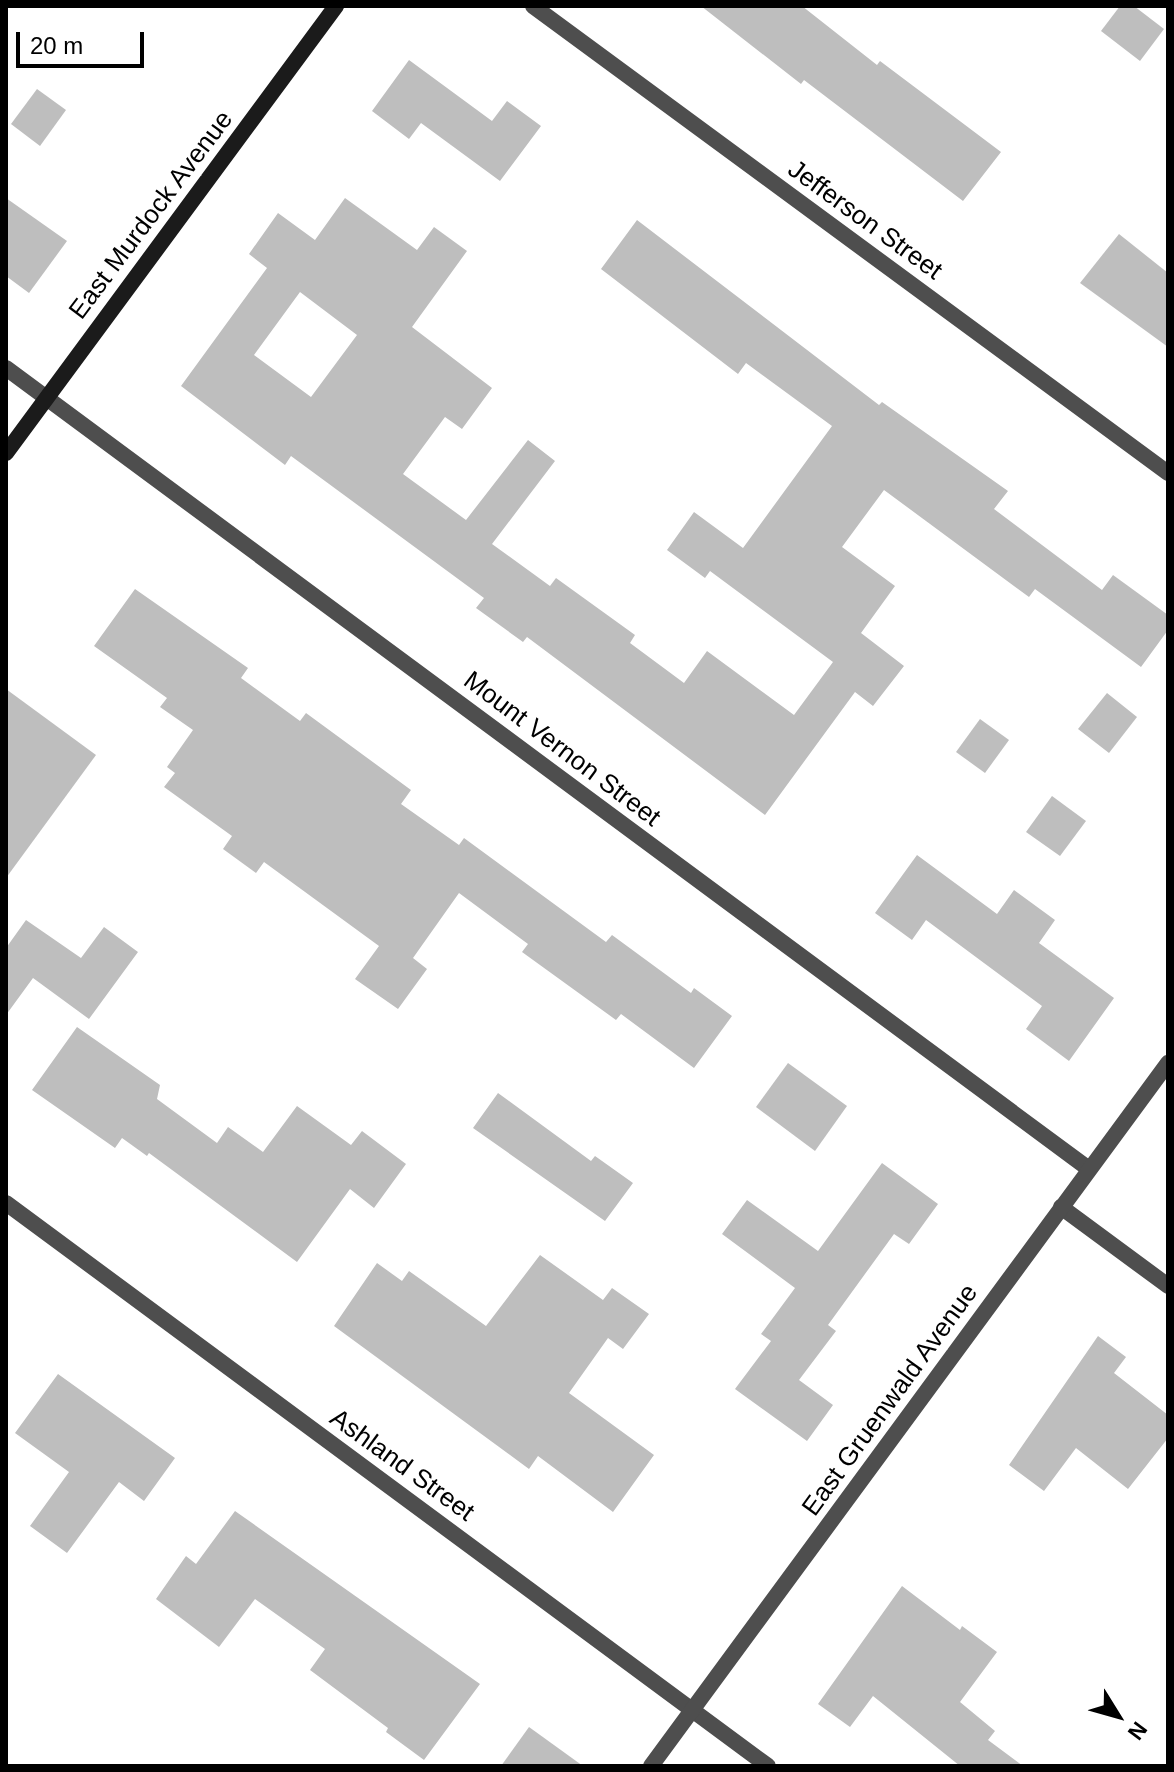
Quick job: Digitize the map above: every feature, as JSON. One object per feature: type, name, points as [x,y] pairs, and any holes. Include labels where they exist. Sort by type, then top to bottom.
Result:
[{"type":"main road","name":"East Murdock Avenue","points":[[6,453],[336,6]]},
{"type":"street","name":"Jefferson Street","points":[[533,6],[1168,473]]},
{"type":"street","name":"Mount Vernon Street","points":[[6,368],[1089,1169]]},
{"type":"street","name":"East Gruenwald Avenue","points":[[651,1766],[1168,1063]]},
{"type":"street","name":"Ashland Street","points":[[6,1203],[768,1766]]},
{"type":"street","points":[[1061,1207],[1168,1286]]},
{"type":"building","points":[[701,6],[802,6],[877,65],[880,61],[1001,152],[963,201],[804,80],[801,84]]},
{"type":"building","points":[[1120,6],[1134,6],[1164,29],[1140,61],[1101,31]]},
{"type":"building","points":[[409,60],[492,121],[507,101],[541,126],[500,181],[421,123],[409,139],[372,111]]},
{"type":"building","points":[[37,89],[66,110],[40,146],[11,124]]},
{"type":"building","points":[[6,198],[67,241],[29,293],[6,276]]},
{"type":"building","points":[[345,198],[417,250],[434,227],[467,251],[412,327],[492,388],[462,429],[445,417],[403,474],[466,520],[528,440],[555,461],[492,544],[550,586],[556,578],[635,635],[630,643],[684,683],[707,651],[794,715],[833,662],[710,571],[705,578],[667,550],[694,512],[743,548],[832,426],[746,363],[738,374],[601,269],[637,220],[879,405],[882,402],[1008,491],[994,509],[1102,590],[1113,575],[1168,615],[1168,630],[1141,667],[1035,589],[1029,597],[884,490],[842,547],[895,586],[861,633],[904,666],[873,706],[855,692],[765,815],[527,637],[523,642],[476,608],[484,598],[291,456],[285,465],[181,386],[267,268],[249,254],[278,213],[315,240]],"holes":[[[300,292],[357,335],[311,397],[254,355]]]},
{"type":"building","points":[[1119,234],[1168,273],[1168,347],[1080,283]]},
{"type":"building","points":[[135,589],[248,668],[241,678],[300,721],[306,713],[411,790],[401,804],[459,845],[464,838],[606,942],[612,935],[691,993],[694,988],[732,1016],[694,1068],[621,1014],[616,1020],[522,952],[528,944],[459,893],[413,958],[427,969],[398,1009],[355,979],[379,946],[264,862],[256,873],[223,849],[232,836],[164,787],[175,773],[167,767],[193,730],[160,707],[167,698],[94,646]]},
{"type":"building","points":[[6,689],[96,755],[6,878]]},
{"type":"building","points":[[1107,693],[1137,717],[1109,753],[1078,729]]},
{"type":"building","points":[[980,719],[1009,740],[985,773],[956,752]]},
{"type":"building","points":[[1052,796],[1086,821],[1060,856],[1026,832]]},
{"type":"building","points":[[917,855],[997,914],[1014,890],[1055,920],[1039,943],[1114,998],[1069,1061],[1026,1029],[1042,1006],[926,920],[912,940],[875,913]]},
{"type":"building","points":[[26,920],[81,958],[104,927],[138,952],[89,1019],[33,978],[6,1015],[6,948]]},
{"type":"building","points":[[77,1027],[160,1085],[157,1099],[217,1143],[228,1127],[263,1152],[297,1106],[351,1145],[362,1131],[406,1164],[374,1208],[350,1189],[297,1262],[149,1153],[147,1156],[122,1138],[115,1148],[32,1090]]},
{"type":"building","points":[[788,1063],[847,1106],[815,1151],[756,1107]]},
{"type":"building","points":[[498,1093],[591,1161],[595,1156],[633,1183],[605,1221],[473,1128]]},
{"type":"building","points":[[882,1163],[938,1204],[909,1244],[894,1234],[828,1325],[836,1331],[799,1380],[833,1405],[807,1441],[735,1389],[771,1341],[761,1334],[795,1288],[722,1234],[747,1200],[818,1251]]},
{"type":"building","points":[[540,1255],[603,1300],[612,1288],[649,1314],[623,1349],[608,1338],[569,1393],[654,1455],[613,1512],[538,1456],[529,1469],[334,1326],[377,1263],[402,1281],[409,1271],[486,1326]]},
{"type":"building","points":[[1098,1336],[1126,1357],[1114,1373],[1168,1415],[1168,1438],[1128,1489],[1076,1448],[1044,1491],[1009,1465]]},
{"type":"building","points":[[58,1374],[175,1458],[144,1501],[119,1482],[67,1553],[30,1526],[69,1472],[15,1433]]},
{"type":"building","points":[[235,1511],[480,1684],[424,1760],[386,1732],[388,1728],[310,1670],[325,1649],[255,1599],[219,1647],[156,1599],[186,1556],[196,1564]]},
{"type":"building","points":[[902,1586],[960,1630],[962,1626],[997,1652],[960,1702],[995,1731],[988,1740],[1023,1766],[960,1766],[873,1696],[850,1727],[818,1704]]},
{"type":"building","points":[[529,1727],[583,1766],[501,1766]]}]
